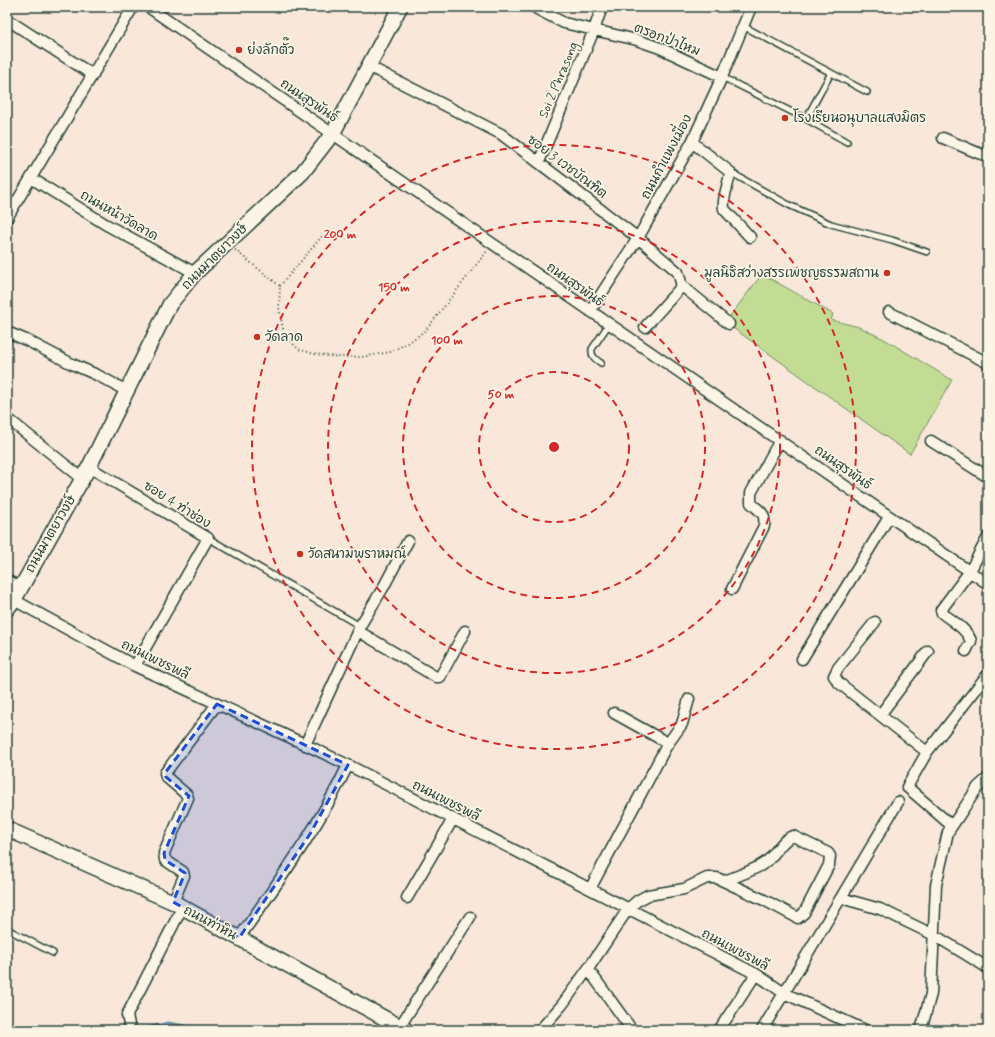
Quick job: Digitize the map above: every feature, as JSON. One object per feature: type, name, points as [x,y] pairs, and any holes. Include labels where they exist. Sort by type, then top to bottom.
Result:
[{"type":"street","points":[[7,218],[133,7]]},
{"type":"street","name":"ถนนสุรพันธ์","points":[[148,7],[988,584]]},
{"type":"street","name":"ถนนมาตยาวงษ์","points":[[14,599],[86,473],[170,304],[195,274],[302,173],[333,133],[400,7]]},
{"type":"street","name":"ตรอกป่าไหม","points":[[535,7],[564,23],[637,40],[660,48],[722,77]]},
{"type":"street","name":"Soi 2 Phrasong","points":[[539,162],[594,30],[602,7]]},
{"type":"street","name":"ถนนกำแพงเมี่อง","points":[[590,311],[638,238],[692,142],[722,77],[751,7]]},
{"type":"street","points":[[10,22],[93,75]]},
{"type":"street","name":"ซอย 3 เวชบัณฑิต","points":[[368,66],[501,134],[638,238],[678,272],[682,286]]},
{"type":"street","points":[[943,138],[978,154],[988,156]]},
{"type":"street","points":[[692,142],[730,172],[729,183],[724,197],[724,209],[750,237]]},
{"type":"street","name":"ถนนหน้าวัดลาด","points":[[30,178],[105,224],[195,274]]},
{"type":"street","points":[[645,327],[682,286],[729,324]]},
{"type":"street","points":[[889,312],[988,363]]},
{"type":"street","points":[[7,332],[26,340],[83,370],[97,374],[127,390]]},
{"type":"street","name":"ซอย 4 ท่าช่อง","points":[[7,418],[86,473],[208,538],[135,666]]},
{"type":"street","points":[[732,589],[764,526],[764,516],[762,512],[751,503],[751,493],[780,440]]},
{"type":"street","points":[[931,441],[988,478]]},
{"type":"street","points":[[802,659],[889,517]]},
{"type":"street","points":[[966,652],[971,641],[969,637],[963,629],[942,613],[941,610],[970,571],[988,537]]},
{"type":"street","points":[[305,745],[359,628],[383,588],[408,540]]},
{"type":"street","name":"ถนนเพชรพลี","points":[[7,580],[14,599],[135,666],[348,765],[756,974],[784,993],[865,1030]]},
{"type":"street","points":[[875,622],[838,668],[834,676],[839,683],[927,752]]},
{"type":"street","points":[[359,628],[436,677],[440,677],[465,631]]},
{"type":"street","points":[[880,715],[928,651]]},
{"type":"street","points":[[952,826],[907,787],[927,752],[986,680]]},
{"type":"street","points":[[590,889],[668,745],[682,724],[689,699]]},
{"type":"street","points":[[130,1030],[127,1015],[177,905],[184,876],[183,872],[165,860],[164,853],[188,798],[187,795],[166,777],[165,773],[218,704]]},
{"type":"street","points":[[614,713],[666,742],[668,745]]},
{"type":"street","points":[[239,938],[310,834],[329,802],[348,765]]},
{"type":"street","points":[[921,1030],[930,994],[936,885],[948,832],[978,787],[988,778]]},
{"type":"street","points":[[762,1030],[898,802]]},
{"type":"street","points":[[407,898],[453,819]]},
{"type":"street","name":"ถนนท่าหิน","points":[[7,829],[177,905],[403,1028]]},
{"type":"street","points":[[540,1030],[562,1005],[628,909],[643,897],[684,889],[707,878],[717,878],[798,918],[804,913],[829,865],[830,856],[828,853],[793,836],[786,839],[773,855],[758,867],[725,881]]},
{"type":"street","points":[[841,898],[875,906],[934,935],[988,968]]},
{"type":"street","points":[[403,1028],[470,917]]},
{"type":"street","points":[[588,969],[632,1030]]},
{"type":"street","points":[[719,1030],[756,974]]},
{"type":"lane","points":[[743,26],[867,92]]},
{"type":"lane","points":[[806,119],[831,73]]},
{"type":"lane","points":[[722,77],[806,119],[847,142]]},
{"type":"lane","points":[[730,172],[789,205],[831,224],[892,240],[927,252]]},
{"type":"lane","points":[[601,363],[594,359],[592,349],[609,324]]},
{"type":"lane","points":[[208,538],[359,628]]},
{"type":"lane","points":[[7,929],[53,953]]},
{"type":"path","points":[[323,235],[280,286],[278,308],[284,334],[298,349],[314,354],[338,357],[362,356],[390,352],[408,343],[426,330],[492,243]]},
{"type":"path","points":[[227,244],[280,286]]},
{"type":"highlighted area","points":[[217,704],[348,765],[310,834],[239,938],[173,902],[185,873],[165,860],[164,853],[189,796],[166,777],[165,773]]},
{"type":"green space","points":[[762,274],[833,314],[831,320],[859,327],[884,339],[952,380],[910,454],[733,328],[730,316]]},
{"type":"waterway","points":[[139,1030],[168,1023],[208,1030]]},
{"type":"place","name":"ย่งลักตั๊ว","points":[[239,50]]},
{"type":"place","name":"โรงเรียนอนุบาลแสงมิตร","points":[[785,118]]},
{"type":"place","name":"มูลนิธิสว่างสรรเพชญธรรมสถาน","points":[[887,273]]},
{"type":"place","name":"วัดลาด","points":[[257,337]]},
{"type":"place","name":"วัดสนามพราหมณ์","points":[[300,554]]}]
